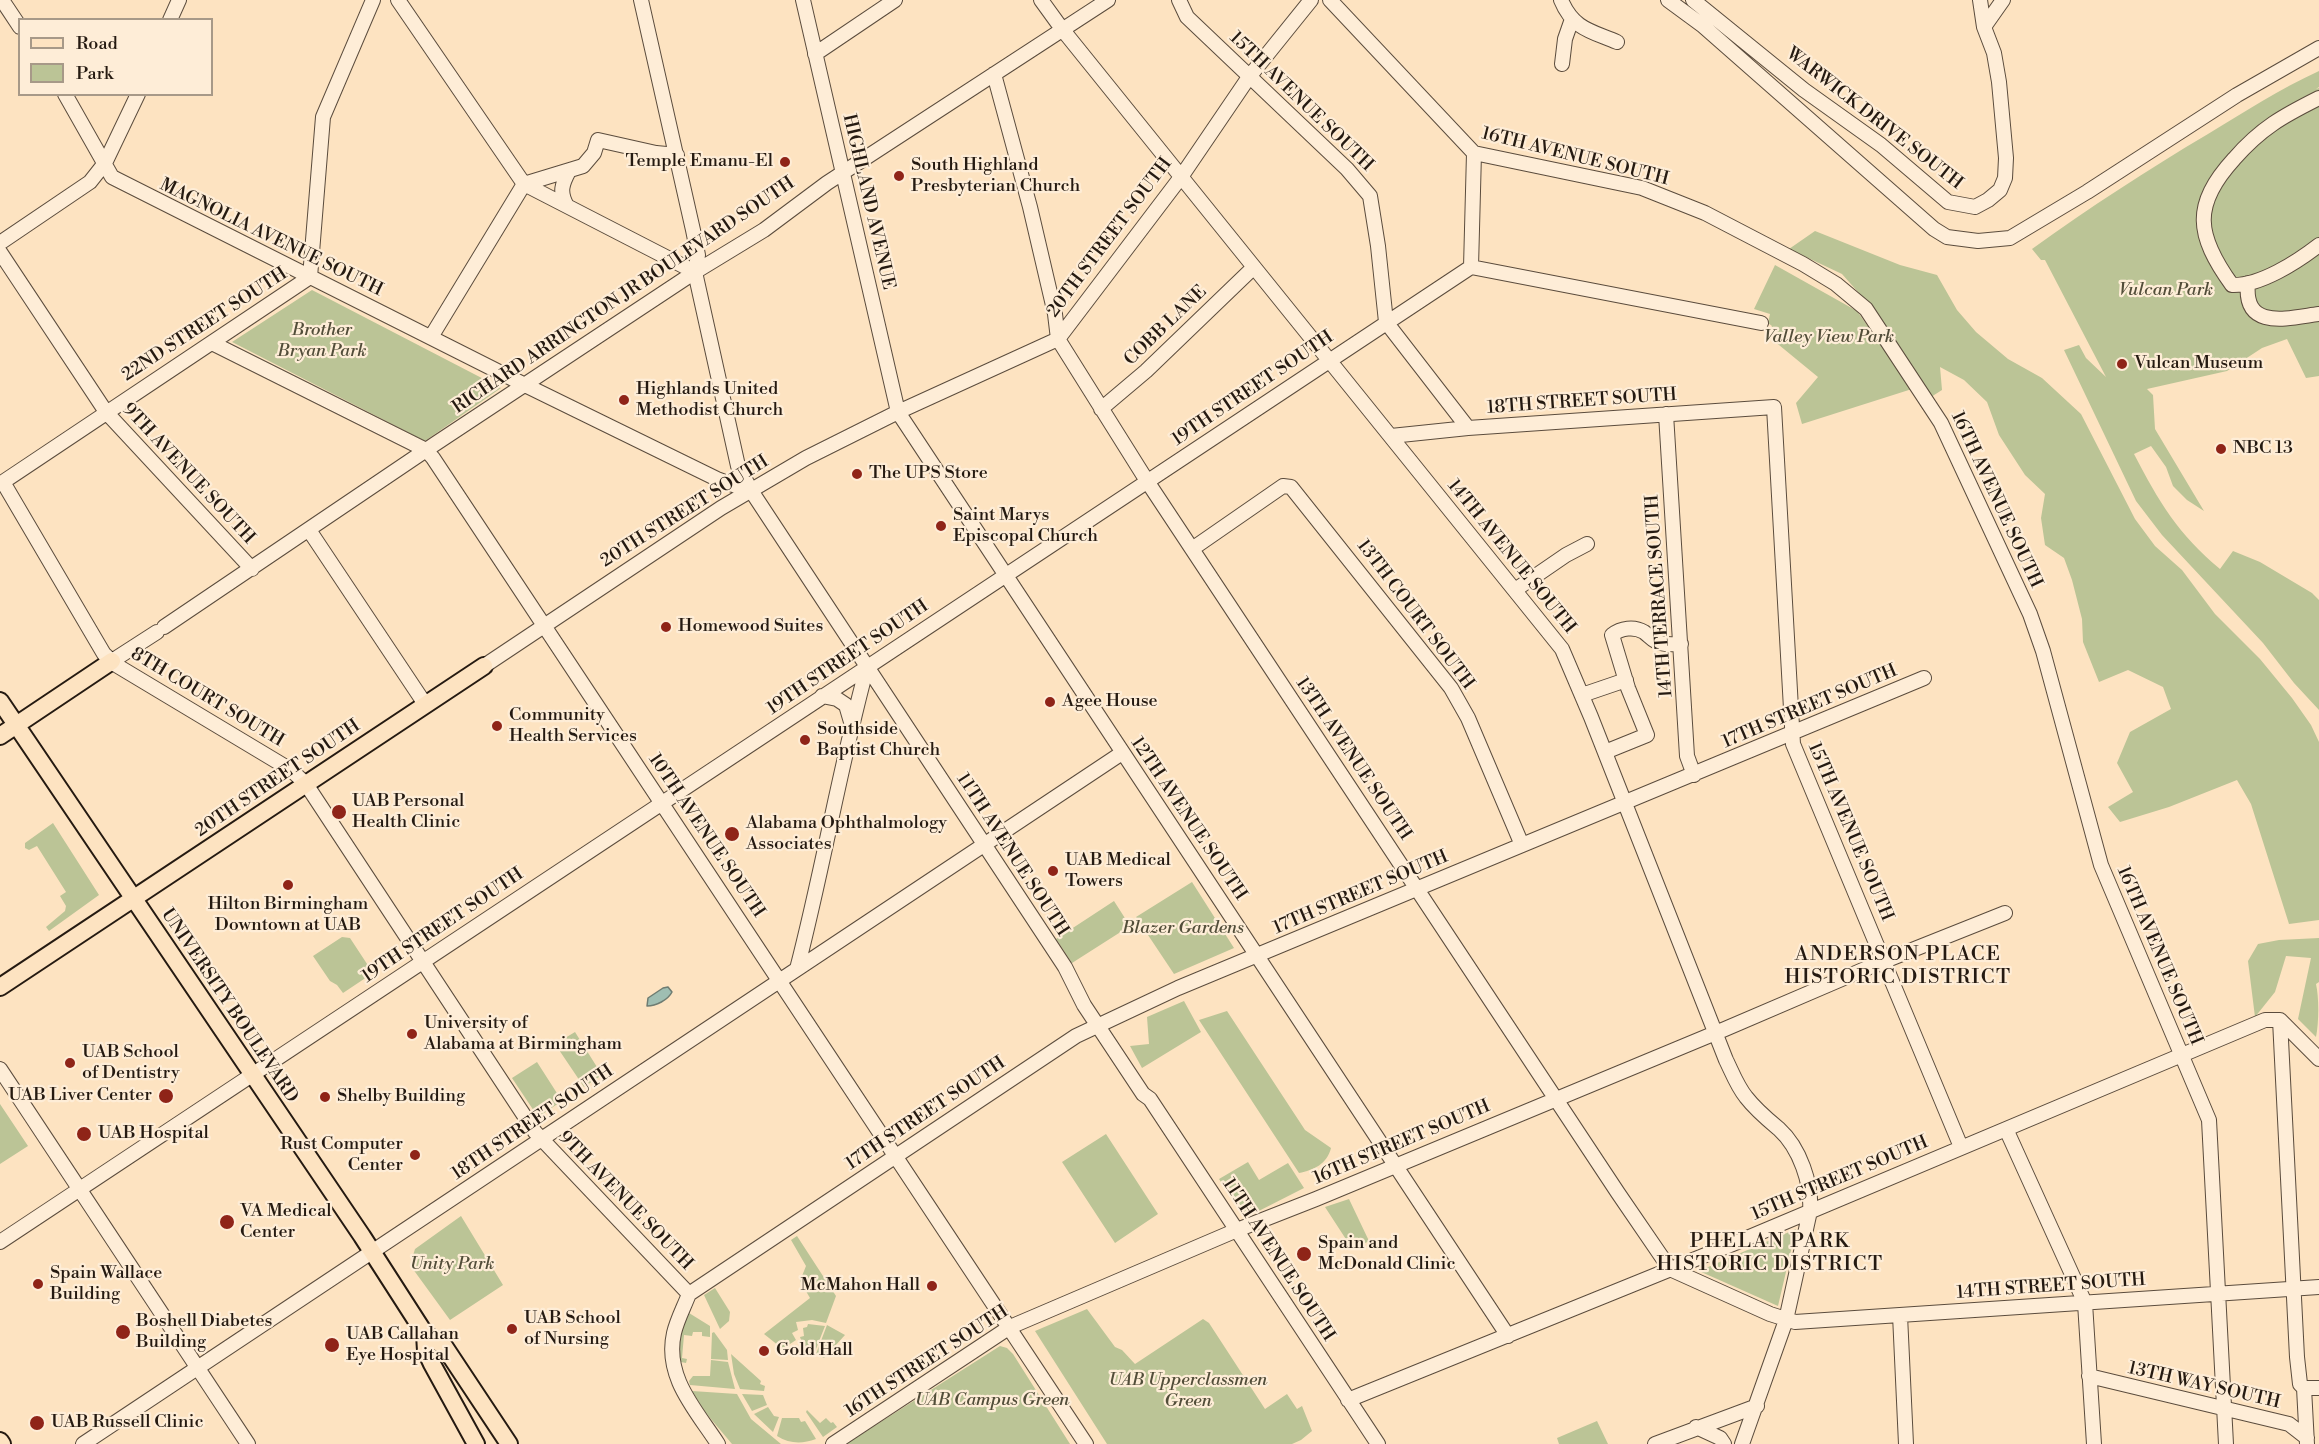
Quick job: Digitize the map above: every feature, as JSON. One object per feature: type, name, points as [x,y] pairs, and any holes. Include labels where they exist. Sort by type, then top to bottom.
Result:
[{"type":"main road","name":"RICHARD ARRINGTON JR BOULEVARD SOUTH","points":[[0,736],[112,661]]},
{"type":"main road","name":"20TH STREET SOUTH","points":[[0,987],[484,666]]},
{"type":"main road","name":"UNIVERSITY BOULEVARD","points":[[0,701],[425,1334],[444,1346],[509,1444]]},
{"type":"main road","name":"UNIVERSITY BOULEVARD","points":[[425,1334],[426,1351],[432,1364],[476,1444]]},
{"type":"street","points":[[2,0],[16,22]]},
{"type":"street","points":[[171,18],[179,0]]},
{"type":"street","name":"22ND STREET SOUTH","points":[[2,483],[310,277],[323,117],[373,0]]},
{"type":"street","points":[[398,0],[524,184],[695,272]]},
{"type":"street","name":"11TH AVENUE SOUTH","points":[[641,0],[698,255],[695,272],[738,466],[752,492],[1065,968],[1084,1005],[1143,1094],[1150,1099],[1378,1444]]},
{"type":"street","name":"HIGHLAND AVENUE","points":[[803,0],[898,412]]},
{"type":"street","points":[[815,54],[895,0]]},
{"type":"street","name":"14TH AVENUE SOUTH","points":[[1041,0],[1253,268],[1562,649],[1726,1059],[1743,1095],[1781,1131],[1806,1173],[1811,1198],[1810,1211],[1786,1320]]},
{"type":"street","name":"RICHARD ARRINGTON JR BOULEVARD SOUTH","points":[[112,661],[695,272],[764,230],[843,173],[1108,0]]},
{"type":"street","points":[[1168,0],[1187,17]]},
{"type":"street","name":"15TH AVENUE SOUTH","points":[[1179,0],[1187,17],[1347,169],[1370,196],[1386,322]]},
{"type":"street","name":"20TH STREET SOUTH","points":[[484,666],[721,508],[752,492],[806,458],[898,412],[1058,339],[1181,177],[1249,77],[1311,0]]},
{"type":"street","name":"16TH AVENUE SOUTH","points":[[1330,0],[1474,153],[1642,188],[1705,213],[1803,264],[1836,284],[1866,309],[1941,423],[2030,614],[2043,651],[2101,866],[2210,1124],[2226,1444]]},
{"type":"street","points":[[1561,0],[1568,16],[1580,26],[1617,42]]},
{"type":"street","points":[[1668,0],[1702,25],[1934,229],[1947,237],[1978,241],[2010,238],[2087,192],[2237,95],[2319,48]]},
{"type":"street","name":"WARWICK DRIVE SOUTH","points":[[1693,0],[1804,90],[1881,145],[1948,202],[1975,207],[2000,190],[2005,178],[2006,158],[1999,82],[1994,53],[1984,27],[1980,0]]},
{"type":"street","points":[[1984,27],[2003,0]]},
{"type":"street","points":[[0,11],[16,22]]},
{"type":"street","points":[[1562,64],[1565,39],[1572,19]]},
{"type":"street","name":"13TH AVENUE SOUTH","points":[[994,74],[1030,207],[1055,314],[1058,339],[1101,409],[1656,1251],[1670,1269],[1786,1320]]},
{"type":"street","points":[[66,96],[105,163]]},
{"type":"street","points":[[0,243],[90,182],[105,163],[137,96]]},
{"type":"street","points":[[2319,98],[2278,120],[2255,136],[2222,172],[2206,200],[2203,212],[2205,233],[2232,285],[2248,283],[2276,272],[2319,245]]},
{"type":"street","points":[[431,337],[524,184],[584,166],[594,153],[598,140],[656,153],[676,154]]},
{"type":"street","points":[[1474,153],[1471,267],[1761,323]]},
{"type":"street","name":"MAGNOLIA AVENUE SOUTH","points":[[105,163],[112,177],[525,385],[717,479],[752,492]]},
{"type":"street","points":[[567,206],[562,197],[562,186],[569,171]]},
{"type":"street","name":"9TH AVENUE SOUTH","points":[[0,252],[106,412],[252,569]]},
{"type":"street","name":"19TH STREET SOUTH","points":[[0,1242],[1471,267]]},
{"type":"street","name":"COBB LANE","points":[[1101,409],[1146,371],[1253,268]]},
{"type":"street","points":[[2248,283],[2247,301],[2265,317],[2281,318],[2319,314]]},
{"type":"street","points":[[1386,322],[1468,428]]},
{"type":"street","name":"10TH AVENUE SOUTH","points":[[212,343],[426,450],[463,501],[1086,1444]]},
{"type":"street","name":"15TH AVENUE SOUTH","points":[[1774,407],[1793,744],[1961,1147]]},
{"type":"street","name":"18TH STREET SOUTH","points":[[1391,436],[1468,428],[1774,407]]},
{"type":"street","name":"12TH AVENUE SOUTH","points":[[898,412],[1508,1336]]},
{"type":"street","name":"14TH TERRACE SOUTH","points":[[1666,414],[1688,756],[1694,775]]},
{"type":"street","name":"8TH COURT SOUTH","points":[[2,483],[104,654],[291,770],[306,784]]},
{"type":"street","name":"13TH COURT SOUTH","points":[[1192,549],[1283,486],[1288,486],[1296,492],[1451,688],[1468,718],[1522,845]]},
{"type":"street","points":[[309,530],[425,704]]},
{"type":"street","points":[[1515,590],[1566,555],[1587,544]]},
{"type":"street","points":[[1605,752],[1647,735],[1612,635],[1623,629],[1635,629],[1643,631],[1661,644],[1681,644]]},
{"type":"street","points":[[797,969],[831,824],[851,724],[867,667]]},
{"type":"street","name":"17TH STREET SOUTH","points":[[689,1294],[1076,1036],[1098,1025],[1178,988],[1924,678]]},
{"type":"street","points":[[1582,695],[1626,680]]},
{"type":"street","points":[[822,696],[837,699],[846,705],[851,724]]},
{"type":"street","name":"18TH STREET SOUTH","points":[[83,1444],[1122,753]]},
{"type":"street","name":"9TH AVENUE SOUTH","points":[[306,784],[541,1139],[689,1294],[674,1332],[672,1352],[674,1369],[682,1389],[718,1444]]},
{"type":"street","name":"16TH STREET SOUTH","points":[[833,1444],[1010,1327],[1237,1230],[2005,913]]},
{"type":"street","name":"15TH STREET SOUTH","points":[[1348,1400],[1810,1211],[2181,1054],[2265,1020],[2280,1020]]},
{"type":"street","points":[[2280,1020],[2319,1059]]},
{"type":"street","points":[[2280,1020],[2296,1357],[2300,1384],[2304,1388],[2307,1441]]},
{"type":"street","points":[[0,1069],[248,1444]]},
{"type":"street","points":[[2006,1129],[2085,1303],[2094,1444]]},
{"type":"street","name":"14TH STREET SOUTH","points":[[1786,1320],[1795,1322],[2319,1287]]},
{"type":"street","points":[[1900,1315],[1906,1444]]},
{"type":"street","points":[[1742,1444],[1786,1320]]},
{"type":"street","name":"13TH WAY SOUTH","points":[[2090,1376],[2289,1424],[2307,1441]]},
{"type":"street","points":[[2304,1388],[2319,1388]]},
{"type":"street","points":[[1655,1444],[1756,1406]]},
{"type":"street","points":[[1696,1427],[1720,1438],[1724,1444]]},
{"type":"green space","name":"Vulcan Park","points":[[2319,71],[2319,87],[2316,89],[2319,88],[2319,376],[2306,378],[2287,339],[2262,348],[2227,371],[2147,389],[2153,395],[2155,429],[2204,511],[2187,500],[2173,486],[2166,467],[2151,446],[2134,454],[2152,487],[2181,530],[2220,569],[2233,551],[2260,562],[2312,593],[2319,600],[2319,710],[2294,683],[2263,643],[2162,535],[2136,501],[2064,350],[2079,345],[2086,358],[2106,377],[2045,260],[2041,260],[2032,249],[2163,161],[2262,101]]},
{"type":"green space","points":[[1815,231],[1900,265],[1937,275],[1957,310],[1976,332],[2008,359],[2042,378],[2081,414],[2135,519],[2155,546],[2182,570],[2215,614],[2260,659],[2292,698],[2311,725],[2319,742],[2319,920],[2289,924],[2251,804],[2237,780],[2169,807],[2120,822],[2108,807],[2133,792],[2117,763],[2130,732],[2171,709],[2163,687],[2128,670],[2099,682],[2083,642],[2082,619],[2064,558],[2045,545],[2041,518],[2045,494],[2025,475],[1999,435],[1987,402],[1964,380],[1940,367],[1942,390],[1931,397],[1873,309],[1842,274],[1789,249]]},
{"type":"green space","name":"Valley View Park","points":[[1775,265],[1857,311],[1912,389],[1802,424],[1796,403],[1818,377],[1768,336],[1772,326],[1768,323],[1770,314],[1754,309]]},
{"type":"green space","name":"Brother Bryan Park","points":[[312,290],[501,388],[425,441],[232,342]]},
{"type":"green space","points":[[53,823],[99,895],[49,931],[46,927],[65,911],[66,906],[60,896],[66,892],[37,846],[29,850],[25,848],[25,843]]},
{"type":"green space","name":"Blazer Gardens","points":[[1192,882],[1234,948],[1174,974],[1136,917]]},
{"type":"green space","points":[[1114,901],[1130,926],[1072,963],[1056,939]]},
{"type":"green space","points":[[342,937],[350,938],[373,973],[343,993],[337,985],[330,981],[313,956]]},
{"type":"green space","points":[[2319,938],[2316,1037],[2298,1019],[2311,958],[2286,956],[2275,992],[2255,1017],[2248,961],[2258,944],[2279,940]]},
{"type":"green space","points":[[1184,1001],[1201,1032],[1142,1068],[1130,1046],[1149,1044],[1147,1017]]},
{"type":"green space","points":[[1227,1011],[1305,1130],[1331,1148],[1323,1162],[1315,1168],[1299,1173],[1199,1020]]},
{"type":"green space","points":[[575,1032],[602,1075],[584,1087],[555,1044]]},
{"type":"green space","points":[[537,1062],[562,1101],[538,1117],[512,1078]]},
{"type":"green space","points":[[0,1104],[28,1146],[0,1164]]},
{"type":"green space","points":[[1106,1134],[1158,1214],[1115,1243],[1062,1162]]},
{"type":"green space","points":[[1248,1162],[1259,1180],[1288,1163],[1304,1188],[1245,1218],[1219,1179]]},
{"type":"green space","points":[[1349,1199],[1369,1241],[1353,1250],[1325,1207]]},
{"type":"green space","name":"Unity Park","points":[[461,1216],[503,1285],[450,1320],[410,1265],[415,1249]]},
{"type":"green space","points":[[1796,1229],[1778,1306],[1699,1271]]},
{"type":"green space","points":[[797,1236],[836,1296],[826,1323],[812,1320],[796,1322],[798,1330],[792,1333],[796,1340],[787,1346],[794,1358],[764,1334],[810,1298],[800,1281],[806,1266],[791,1240]]},
{"type":"green space","points":[[715,1288],[730,1312],[729,1321],[720,1329],[704,1295]]},
{"type":"green space","name":"UAB Upperclassmen Green","points":[[1087,1309],[1115,1347],[1122,1350],[1135,1364],[1203,1319],[1209,1323],[1265,1409],[1287,1394],[1297,1409],[1302,1406],[1312,1431],[1292,1444],[1107,1444],[1035,1331]]},
{"type":"green space","points":[[689,1313],[710,1326],[710,1337],[702,1336],[702,1332],[693,1332],[692,1336],[684,1335],[682,1358],[687,1359],[686,1363],[681,1362],[678,1344]]},
{"type":"green space","points":[[808,1324],[825,1326],[814,1354],[806,1354],[800,1337],[804,1336],[803,1328]]},
{"type":"green space","points":[[827,1325],[845,1335],[824,1358],[816,1354]]},
{"type":"green space","points":[[714,1332],[727,1350],[728,1360],[711,1359],[712,1333]]},
{"type":"green space","name":"UAB Campus Green","points":[[1000,1346],[1007,1348],[1013,1354],[1070,1444],[846,1444]]},
{"type":"green space","points":[[731,1354],[761,1381],[760,1384],[765,1386],[764,1391],[740,1389],[734,1374]]},
{"type":"green space","points":[[711,1360],[728,1362],[735,1389],[690,1385],[689,1381],[693,1376],[710,1376]]},
{"type":"green space","points":[[692,1391],[737,1394],[751,1419],[781,1444],[732,1444],[705,1412]]},
{"type":"green space","points":[[742,1394],[763,1395],[767,1405],[752,1411]]},
{"type":"green space","points":[[768,1407],[774,1416],[779,1417],[773,1432],[754,1414]]},
{"type":"green space","points":[[807,1410],[820,1423],[826,1418],[837,1427],[823,1437],[806,1412]]},
{"type":"green space","points":[[782,1418],[799,1418],[801,1422],[805,1421],[816,1439],[796,1442],[777,1436]]},
{"type":"green space","points":[[1597,1421],[1608,1444],[1559,1444],[1557,1438]]},
{"type":"shaded area","points":[[668,987],[672,992],[668,998],[658,1004],[647,1006],[648,998]]},
{"type":"place","name":"Temple Emanu-El","points":[[785,162]]},
{"type":"place","name":"South Highland Presbyterian Church","points":[[899,176]]},
{"type":"place","name":"Vulcan Museum","points":[[2122,364]]},
{"type":"place","name":"Highlands United Methodist Church","points":[[624,400]]},
{"type":"place","name":"NBC 13","points":[[2221,449]]},
{"type":"place","name":"The UPS Store","points":[[857,474]]},
{"type":"place","name":"Saint Marys Episcopal Church","points":[[941,526]]},
{"type":"place","name":"Homewood Suites","points":[[666,627]]},
{"type":"place","name":"Agee House","points":[[1050,702]]},
{"type":"place","name":"Community Health Services","points":[[497,726]]},
{"type":"place","name":"Southside Baptist Church","points":[[805,740]]},
{"type":"place","name":"UAB Personal Health Clinic","points":[[339,812]]},
{"type":"place","name":"Alabama Ophthalmology Associates","points":[[732,834]]},
{"type":"place","name":"UAB Medical Towers","points":[[1053,871]]},
{"type":"place","name":"Hilton Birmingham Downtown at UAB","points":[[288,885]]},
{"type":"place","name":"University of Alabama at Birmingham","points":[[412,1034]]},
{"type":"place","name":"UAB School of Dentistry","points":[[70,1063]]},
{"type":"place","name":"UAB Liver Center","points":[[166,1096]]},
{"type":"place","name":"Shelby Building","points":[[325,1097]]},
{"type":"place","name":"UAB Hospital","points":[[84,1134]]},
{"type":"place","name":"Rust Computer Center","points":[[415,1155]]},
{"type":"place","name":"VA Medical Center","points":[[227,1222]]},
{"type":"place","name":"Spain and McDonald Clinic","points":[[1304,1254]]},
{"type":"place","name":"Spain Wallace Building","points":[[38,1284]]},
{"type":"place","name":"McMahon Hall","points":[[932,1286]]},
{"type":"place","name":"UAB School of Nursing","points":[[512,1329]]},
{"type":"place","name":"Boshell Diabetes Building","points":[[123,1332]]},
{"type":"place","name":"UAB Callahan Eye Hospital","points":[[332,1345]]},
{"type":"place","name":"Gold Hall","points":[[764,1351]]},
{"type":"place","name":"UAB Russell Clinic","points":[[37,1423]]},
{"type":"district","name":"ANDERSON PLACE HISTORIC DISTRICT","points":[[1898,966]]},
{"type":"district","name":"PHELAN PARK HISTORIC DISTRICT","points":[[1770,1254]]}]
